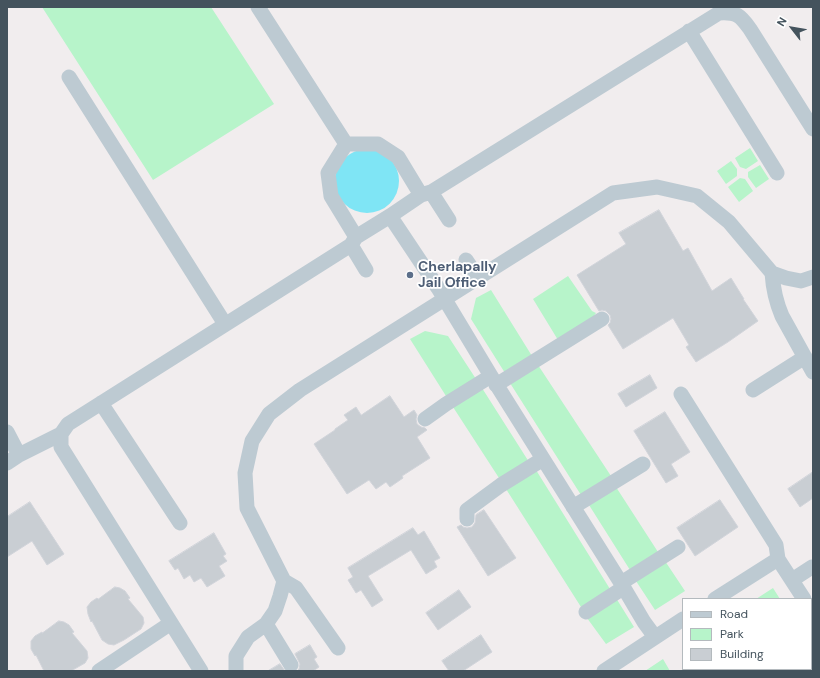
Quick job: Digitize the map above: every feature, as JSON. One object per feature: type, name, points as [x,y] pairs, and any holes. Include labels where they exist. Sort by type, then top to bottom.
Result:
[{"type":"street","points":[[258,7],[346,144]]},
{"type":"street","points":[[7,432],[13,459],[61,434],[68,424],[390,216],[719,13],[732,12],[742,19],[750,29],[813,129]]},
{"type":"street","points":[[689,31],[776,173]]},
{"type":"street","points":[[68,77],[225,324]]},
{"type":"street","points":[[346,144],[378,144],[398,157],[449,220]]},
{"type":"street","points":[[346,144],[328,173],[331,196],[366,270]]},
{"type":"street","points":[[338,648],[296,588],[284,581],[247,508],[245,473],[252,441],[269,414],[300,390],[613,193],[657,187],[697,196],[729,222],[772,273],[801,281],[813,278]]},
{"type":"street","points":[[390,216],[438,288],[493,381],[644,622],[655,637]]},
{"type":"street","points":[[466,260],[478,278]]},
{"type":"street","points":[[772,273],[773,286],[782,316],[813,372]]},
{"type":"street","points":[[425,419],[446,404],[493,381],[602,319]]},
{"type":"street","points":[[753,390],[805,357]]},
{"type":"street","points":[[681,394],[776,545],[778,559],[803,598]]},
{"type":"street","points":[[101,403],[180,523]]},
{"type":"street","points":[[61,434],[61,447],[202,671]]},
{"type":"street","points":[[467,519],[467,510],[501,485],[543,459]]},
{"type":"street","points":[[573,507],[643,464]]},
{"type":"street","points":[[586,612],[678,547]]},
{"type":"street","points":[[717,598],[778,559]]},
{"type":"street","points":[[792,580],[812,567]]},
{"type":"street","points":[[236,671],[236,656],[248,637],[266,624],[276,610],[284,581]]},
{"type":"street","points":[[604,671],[682,620]]},
{"type":"street","points":[[99,671],[171,623]]},
{"type":"street","points":[[266,624],[291,665]]},
{"type":"green space","points":[[42,7],[211,7],[274,104],[153,180]]},
{"type":"green space","points":[[750,148],[758,161],[746,169],[740,167],[735,158]]},
{"type":"green space","points":[[731,161],[737,169],[737,176],[726,184],[717,171]]},
{"type":"green space","points":[[760,165],[769,179],[756,188],[748,177],[748,172]]},
{"type":"green space","points":[[740,178],[745,179],[753,191],[739,202],[728,187]]},
{"type":"green space","points":[[568,276],[592,311],[596,313],[591,320],[558,340],[533,299]]},
{"type":"green space","points":[[491,290],[532,356],[505,373],[471,319],[476,298]]},
{"type":"green space","points":[[425,331],[448,336],[476,379],[446,396],[410,339]]},
{"type":"green space","points":[[538,365],[611,476],[581,495],[510,383]]},
{"type":"green space","points":[[482,388],[529,462],[499,478],[453,407]]},
{"type":"green space","points":[[536,470],[610,589],[581,607],[506,489]]},
{"type":"green space","points":[[616,487],[658,552],[630,570],[589,505]]},
{"type":"green space","points":[[665,561],[685,591],[655,610],[636,581]]},
{"type":"green space","points":[[773,588],[779,598],[758,598]]},
{"type":"green space","points":[[616,598],[634,627],[606,644],[587,618]]},
{"type":"green space","points":[[812,648],[813,650],[813,671],[685,671],[812,670]]},
{"type":"green space","points":[[663,659],[670,671],[645,671]]},
{"type":"water","points":[[367,149],[385,155],[393,163],[399,181],[393,199],[385,207],[367,213],[349,207],[341,199],[335,181],[341,163],[349,155]]},
{"type":"building","points":[[659,210],[683,251],[688,248],[712,291],[731,278],[758,321],[696,362],[686,347],[689,345],[673,318],[623,349],[608,325],[611,319],[610,315],[606,311],[599,311],[577,275],[626,244],[619,233]]},
{"type":"building","points":[[650,375],[657,388],[626,407],[618,394]]},
{"type":"building","points":[[390,396],[404,417],[414,410],[417,415],[417,424],[427,430],[417,437],[430,458],[402,476],[403,478],[390,487],[386,482],[376,489],[369,480],[347,494],[314,444],[348,420],[344,415],[356,407],[361,415]]},
{"type":"building","points":[[665,412],[690,452],[671,464],[678,476],[666,483],[634,431]]},
{"type":"building","points":[[813,472],[813,498],[800,507],[788,489]]},
{"type":"building","points":[[720,500],[738,527],[695,556],[677,528]]},
{"type":"building","points":[[30,502],[64,554],[47,565],[32,541],[7,557],[7,517]]},
{"type":"building","points":[[484,510],[516,558],[488,576],[457,527],[461,525],[467,528],[472,527],[475,523],[476,515]]},
{"type":"building","points":[[413,528],[418,535],[424,531],[440,558],[434,561],[437,567],[426,574],[411,550],[368,576],[383,600],[372,607],[361,590],[356,593],[348,580],[353,577],[348,568]]},
{"type":"building","points":[[214,533],[226,554],[223,556],[227,561],[219,566],[225,576],[207,587],[201,578],[194,582],[190,575],[184,579],[178,568],[175,570],[169,561]]},
{"type":"building","points":[[115,587],[125,591],[130,598],[128,599],[143,617],[144,623],[141,629],[114,645],[108,644],[102,640],[92,621],[91,622],[87,607],[91,602]]},
{"type":"building","points":[[459,590],[471,607],[438,630],[426,613]]},
{"type":"building","points":[[59,621],[69,625],[74,632],[72,633],[87,651],[88,658],[85,663],[71,671],[44,671],[36,655],[35,656],[31,649],[31,641],[35,636]]},
{"type":"building","points":[[481,635],[492,652],[463,671],[449,671],[442,661]]},
{"type":"building","points":[[310,645],[317,657],[314,659],[319,667],[313,671],[297,671],[300,664],[295,654]]},
{"type":"building","points":[[280,664],[285,671],[268,671]]},
{"type":"place","name":"Cherlapally Jail Office","points":[[410,275]]}]
